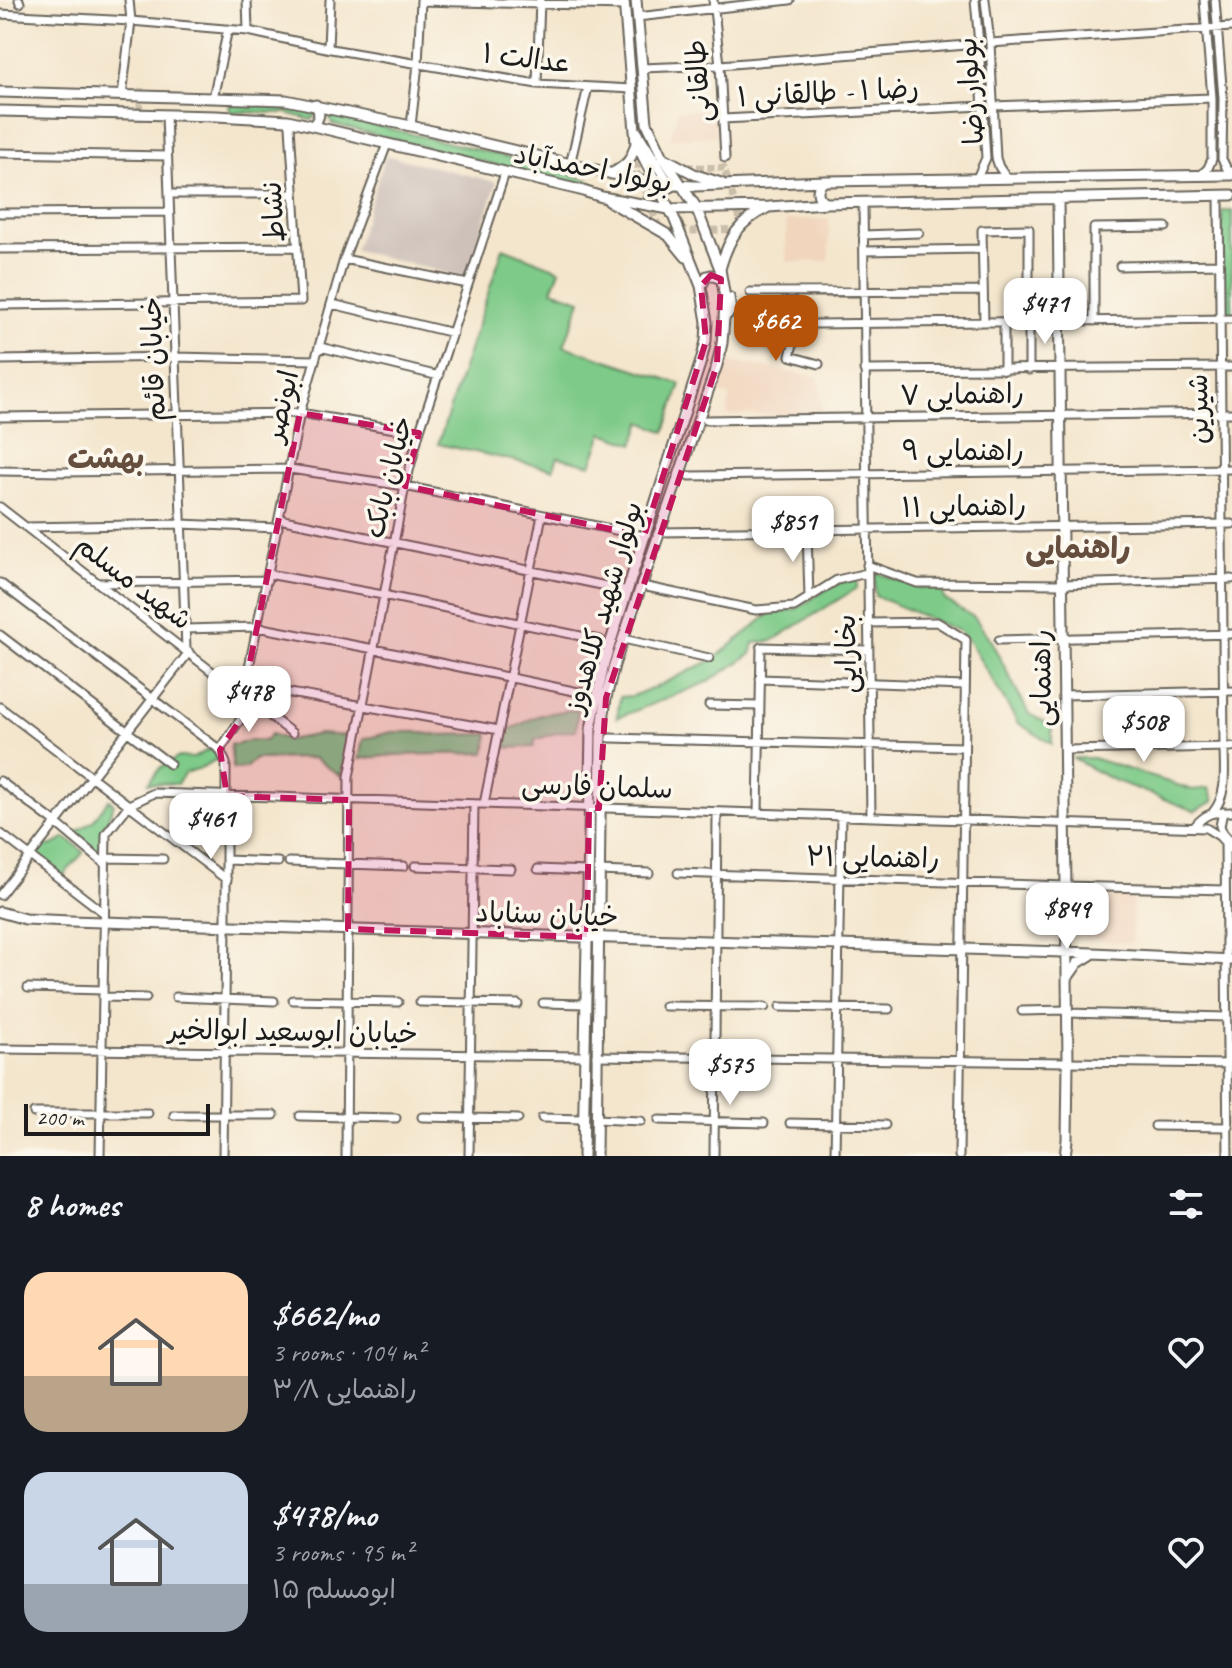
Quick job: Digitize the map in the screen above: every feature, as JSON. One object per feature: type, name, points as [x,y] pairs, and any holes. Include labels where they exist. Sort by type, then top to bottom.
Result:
[{"type":"main road","points":[[634,125],[640,128],[647,123],[636,0]]},
{"type":"main road","name":"بولوار شهید کلاهدوز","points":[[596,1156],[599,871],[590,735],[607,652],[701,361],[707,322],[696,270],[636,143],[624,3]]},
{"type":"main road","name":"بولوار احمدآباد","points":[[0,92],[270,99],[316,105],[655,184],[681,186],[1232,173]]},
{"type":"main road","points":[[313,126],[319,119],[320,112],[316,105]]},
{"type":"main road","points":[[331,129],[328,114],[336,109]]},
{"type":"main road","name":"بولوار احمدآباد","points":[[0,111],[288,120],[602,197],[669,209],[1232,195]]},
{"type":"main road","name":"بولوار شهید کلاهدوز","points":[[583,1156],[587,871],[606,698],[623,639],[717,365],[724,319],[721,274],[696,207],[663,157],[647,123]]},
{"type":"main road","points":[[634,125],[668,184],[696,207]]},
{"type":"main road","points":[[611,174],[632,158],[636,143]]},
{"type":"main road","points":[[663,157],[696,175],[728,185]]},
{"type":"main road","points":[[580,190],[590,188],[594,181],[585,168]]},
{"type":"main road","points":[[825,181],[818,192],[820,199],[826,203]]},
{"type":"main road","points":[[602,197],[668,235],[696,270]]},
{"type":"main road","name":"راهنمایی","points":[[1058,198],[1068,1062],[1065,1156]]},
{"type":"main road","points":[[701,286],[707,276],[721,274],[726,250],[742,223],[769,207]]},
{"type":"main road","name":"خیابان سناباد","points":[[0,912],[25,919],[104,917],[226,925],[1228,960]]},
{"type":"main road","points":[[1067,979],[1078,963],[1094,953]]},
{"type":"main road","points":[[1067,1140],[1072,1156]]},
{"type":"street","points":[[122,96],[131,21],[129,0]]},
{"type":"street","points":[[247,0],[248,31]]},
{"type":"street","points":[[330,0],[330,49]]},
{"type":"street","points":[[411,126],[421,0],[624,3]]},
{"type":"street","points":[[637,17],[714,4],[790,0]]},
{"type":"street","name":"بولوار رضا","points":[[975,0],[986,158],[977,178]]},
{"type":"street","name":"بولوار رضا","points":[[985,0],[996,158],[1006,177]]},
{"type":"street","points":[[1201,175],[1212,159],[1212,98],[1204,0]]},
{"type":"street","points":[[1215,0],[1223,98],[1222,159],[1232,173]]},
{"type":"street","points":[[537,84],[540,1]]},
{"type":"street","name":"طالقانی","points":[[714,4],[725,158]]},
{"type":"street","name":"عدالت ۱","points":[[0,14],[248,31],[330,49],[537,84],[632,89]]},
{"type":"street","points":[[990,43],[1232,27]]},
{"type":"street","points":[[213,98],[228,29]]},
{"type":"street","points":[[642,68],[720,65],[979,44]]},
{"type":"street","points":[[570,165],[588,87]]},
{"type":"street","points":[[1223,98],[1232,97]]},
{"type":"street","points":[[993,106],[1212,98]]},
{"type":"street","name":"رضا ۱ - طالقانی ۱","points":[[723,119],[983,106]]},
{"type":"street","name":"خیابان قائم","points":[[166,115],[188,651]]},
{"type":"street","name":"نشاط","points":[[173,302],[301,301],[288,120]]},
{"type":"street","name":"ابونصر","points":[[243,690],[300,413],[344,259],[387,144]]},
{"type":"street","points":[[0,153],[167,156]]},
{"type":"street","points":[[986,158],[992,162],[996,158]]},
{"type":"street","points":[[1212,159],[1222,159]]},
{"type":"street","name":"خیابان بابک","points":[[346,1156],[349,777],[405,486],[419,433],[505,173]]},
{"type":"street","points":[[169,194],[294,194]]},
{"type":"street","name":"شیرین","points":[[1213,812],[1220,803],[1223,790],[1228,747],[1221,524],[1219,195]]},
{"type":"street","name":"بخارایی","points":[[863,202],[871,817]]},
{"type":"street","points":[[0,213],[169,212]]},
{"type":"street","points":[[1094,321],[1094,228],[1166,227]]},
{"type":"street","points":[[984,322],[982,230],[1029,229],[1029,370]]},
{"type":"street","points":[[863,235],[919,233]]},
{"type":"street","points":[[0,249],[297,247]]},
{"type":"street","points":[[864,251],[982,249]]},
{"type":"street","points":[[344,259],[468,284]]},
{"type":"street","points":[[1120,266],[1219,264]]},
{"type":"street","points":[[750,292],[983,291]]},
{"type":"street","points":[[0,305],[173,302]]},
{"type":"street","points":[[332,304],[453,333]]},
{"type":"street","points":[[741,325],[1232,319]]},
{"type":"street","points":[[1004,322],[1004,370]]},
{"type":"street","points":[[798,325],[790,356],[819,364]]},
{"type":"street","points":[[320,347],[439,376]]},
{"type":"street","points":[[0,360],[175,357],[315,360]]},
{"type":"street","points":[[864,370],[1232,367]]},
{"type":"street","points":[[0,417],[300,413],[419,433]]},
{"type":"street","name":"راهنمایی ۷","points":[[706,420],[1232,413]]},
{"type":"street","points":[[0,471],[290,469],[405,486],[644,536]]},
{"type":"street","name":"راهنمایی ۹","points":[[689,476],[1232,469]]},
{"type":"street","name":"شهید مسلم","points":[[0,507],[243,690]]},
{"type":"street","points":[[484,804],[542,515]]},
{"type":"street","points":[[279,519],[621,589]]},
{"type":"street","points":[[26,527],[181,524],[278,528]]},
{"type":"street","name":"راهنمایی ۱۱","points":[[659,532],[1232,524]]},
{"type":"street","points":[[807,530],[809,598]]},
{"type":"street","points":[[647,587],[756,610],[794,607],[837,580],[867,569],[917,583],[1062,584],[1232,579]]},
{"type":"street","points":[[99,583],[267,577],[383,595],[600,640]]},
{"type":"street","points":[[0,583],[220,750],[226,763],[223,1156]]},
{"type":"street","points":[[868,623],[937,622],[966,640],[959,1156]]},
{"type":"street","points":[[185,629],[257,627],[583,693]]},
{"type":"street","points":[[999,640],[1232,634]]},
{"type":"street","points":[[0,635],[170,764]]},
{"type":"street","points":[[623,639],[709,658]]},
{"type":"street","points":[[758,813],[761,647],[868,650]]},
{"type":"street","points":[[0,895],[188,651]]},
{"type":"street","points":[[760,679],[965,686]]},
{"type":"street","points":[[292,733],[245,700],[243,690],[251,685],[499,730]]},
{"type":"street","points":[[220,750],[256,699],[256,687]]},
{"type":"street","points":[[1063,695],[1228,691]]},
{"type":"street","points":[[709,705],[760,706]]},
{"type":"street","points":[[0,707],[227,880]]},
{"type":"street","points":[[610,738],[964,747]]},
{"type":"street","points":[[1064,750],[1228,747]]},
{"type":"street","points":[[0,781],[105,861],[163,859]]},
{"type":"street","name":"سلمان فارسی","points":[[129,805],[154,793],[1194,827]]},
{"type":"street","points":[[469,1156],[474,804]]},
{"type":"street","points":[[100,1156],[106,834],[129,805]]},
{"type":"street","points":[[714,1156],[717,812]]},
{"type":"street","points":[[1194,827],[1213,812],[1228,812],[1220,826],[1232,850]]},
{"type":"street","points":[[835,1156],[841,816]]},
{"type":"street","points":[[1194,827],[1206,828],[1228,843]]},
{"type":"street","points":[[0,833],[104,917]]},
{"type":"street","points":[[1228,843],[1225,890],[1229,906],[1228,1156]]},
{"type":"street","points":[[227,860],[278,862]]},
{"type":"street","points":[[289,862],[404,866]]},
{"type":"street","points":[[415,866],[511,869]]},
{"type":"street","points":[[538,869],[587,871]]},
{"type":"street","points":[[599,871],[649,873]]},
{"type":"street","name":"راهنمایی ۲۱","points":[[678,873],[1225,890]]},
{"type":"street","points":[[28,988],[146,998]]},
{"type":"street","points":[[176,997],[274,1001]]},
{"type":"street","points":[[293,1000],[398,1002]]},
{"type":"street","points":[[420,1002],[518,1004]]},
{"type":"street","points":[[543,1003],[586,1004]]},
{"type":"street","points":[[665,1006],[765,1007]]},
{"type":"street","points":[[780,1007],[889,1009]]},
{"type":"street","points":[[1022,1011],[1227,1017]]},
{"type":"street","name":"خیابان ابوسعید ابوالخیر","points":[[0,1049],[585,1056]]},
{"type":"street","points":[[596,1056],[1230,1064]]},
{"type":"street","points":[[34,1113],[148,1113]]},
{"type":"street","points":[[174,1115],[274,1115]]},
{"type":"street","points":[[300,1116],[396,1118]]},
{"type":"street","points":[[422,1117],[518,1119]]},
{"type":"street","points":[[542,1118],[583,1119]]},
{"type":"street","points":[[596,1119],[641,1121]]},
{"type":"street","points":[[659,1120],[764,1123]]},
{"type":"street","points":[[790,1123],[885,1125]]},
{"type":"street","points":[[1155,1126],[1230,1127]]},
{"type":"highlighted area","points":[[711,275],[721,279],[717,365],[606,698],[599,808],[589,808],[587,937],[348,929],[349,800],[227,796],[220,750],[270,675],[245,687],[300,413],[419,433],[405,486],[644,536],[706,341],[701,286]]},
{"type":"shaded area","points":[[715,109],[716,136],[670,139],[678,110]]},
{"type":"shaded area","points":[[388,156],[497,182],[466,278],[355,250]]},
{"type":"shaded area","points":[[829,219],[829,261],[786,262],[788,220]]},
{"type":"shaded area","points":[[725,361],[819,377],[822,414],[727,415],[730,395],[713,392]]},
{"type":"shaded area","points":[[1074,889],[1133,892],[1132,943],[1106,941],[1075,931]]},
{"type":"green space","points":[[229,103],[278,104],[316,114],[312,120],[287,113],[230,112]]},
{"type":"green space","points":[[334,115],[520,160],[589,180],[590,183],[586,185],[537,175],[332,124],[330,118]]},
{"type":"green space","points":[[1222,211],[1232,211],[1232,317],[1222,313]]},
{"type":"green space","points":[[503,248],[560,270],[552,290],[581,300],[564,346],[681,384],[665,432],[642,422],[634,444],[603,433],[591,465],[558,457],[553,469],[438,444]]},
{"type":"green space","points":[[875,572],[917,587],[942,589],[944,599],[975,618],[991,641],[1029,714],[1052,726],[1052,744],[1018,723],[970,643],[959,631],[875,596]]},
{"type":"green space","points":[[857,578],[857,588],[772,641],[754,643],[751,654],[708,682],[617,718],[620,697],[656,687],[714,659],[772,612],[796,609],[835,584]]},
{"type":"green space","points":[[578,710],[576,730],[535,740],[534,747],[499,748],[502,729],[516,727],[543,715]]},
{"type":"green space","points":[[392,732],[489,734],[485,753],[359,759],[363,739]]},
{"type":"green space","points":[[271,734],[288,740],[320,734],[349,736],[341,776],[314,758],[255,759],[245,768],[233,769],[230,744],[265,741]]},
{"type":"green space","points":[[210,749],[221,757],[185,773],[177,784],[148,783],[161,767],[179,757],[193,758]]},
{"type":"green space","points":[[1072,758],[1093,758],[1193,790],[1209,788],[1214,801],[1195,811],[1111,779]]},
{"type":"green space","points":[[109,799],[114,804],[102,832],[102,845],[96,850],[75,833],[93,821]]},
{"type":"green space","points":[[66,838],[84,852],[63,876],[37,858],[37,852],[43,844],[51,846]]},
{"type":"tunnel","points":[[139,121],[141,88]]},
{"type":"tunnel","points":[[634,165],[724,168],[743,229],[661,232],[634,165]]},
{"type":"district","name":"بهشت","points":[[106,458]]},
{"type":"district","name":"راهنمایی","points":[[1078,548]]}]
